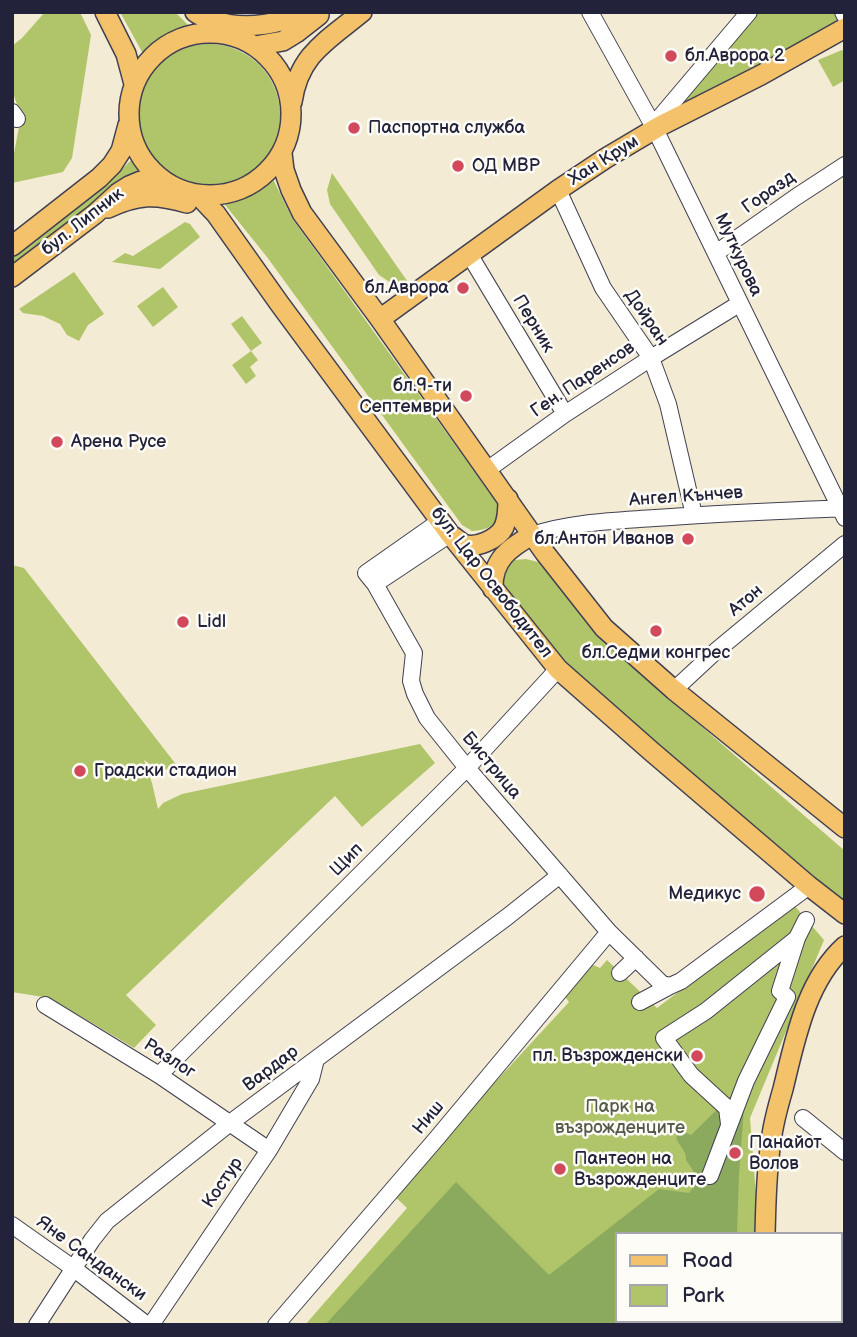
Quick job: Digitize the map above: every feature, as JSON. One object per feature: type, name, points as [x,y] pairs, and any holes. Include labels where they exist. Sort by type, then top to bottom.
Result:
[{"type":"main road","name":"бул. Цар Освободител","points":[[105,12],[126,54],[134,84]]},
{"type":"main road","name":"бул. Цар Освободител","points":[[184,12],[189,19],[210,32]]},
{"type":"main road","points":[[195,12],[199,16],[242,27],[313,12]]},
{"type":"main road","points":[[255,46],[283,41],[322,12]]},
{"type":"main road","points":[[291,106],[294,85],[303,65],[316,50],[362,12]]},
{"type":"main road","name":"Хан Крум","points":[[380,319],[606,158],[845,28]]},
{"type":"main road","name":"бул. Цар Освободител","points":[[210,32],[230,35],[268,55],[287,87],[291,106],[290,130],[282,153],[270,169],[255,182],[237,191],[198,195],[171,186],[144,163],[128,124],[129,104],[134,84],[151,57],[186,36],[210,32]]},
{"type":"main road","name":"бул. Липник","points":[[12,246],[99,178],[121,151],[128,124]]},
{"type":"main road","name":"бул. Цар Освободител","points":[[282,153],[284,170],[302,213],[532,535],[604,628],[674,690],[845,828]]},
{"type":"main road","name":"бул. Липник","points":[[12,277],[128,186],[159,178]]},
{"type":"main road","name":"бул. Цар Освободител","points":[[198,195],[216,214],[445,528],[558,669],[808,886],[845,914]]},
{"type":"main road","points":[[95,214],[123,201],[152,196],[186,202],[216,214]]},
{"type":"main road","points":[[445,528],[463,544],[473,545],[488,541],[503,530],[508,513],[508,499]]},
{"type":"main road","points":[[493,589],[495,570],[507,550],[532,535]]},
{"type":"main road","points":[[765,1232],[770,1144],[798,1032],[823,972],[845,946]]},
{"type":"street","name":"Муткурова","points":[[590,12],[658,128],[739,304],[843,511]]},
{"type":"street","points":[[658,128],[661,116],[749,12]]},
{"type":"street","name":"Горазд","points":[[716,253],[845,166]]},
{"type":"street","name":"Дойран","points":[[558,190],[603,288],[651,358],[668,404],[694,515]]},
{"type":"street","name":"Перник","points":[[469,254],[565,414]]},
{"type":"street","name":"Ген. Паренсов","points":[[487,470],[565,414],[739,304]]},
{"type":"street","name":"Ангел Кънчев","points":[[532,535],[553,528],[597,522],[694,515],[843,511]]},
{"type":"street","name":"Бистрица","points":[[445,528],[370,579],[414,653],[411,681],[420,706],[467,768],[609,932],[662,984],[670,986]]},
{"type":"street","name":"Атон","points":[[674,690],[716,651],[845,544]]},
{"type":"street","name":"Щип","points":[[159,1075],[467,768],[558,669]]},
{"type":"street","name":"Вардар","points":[[37,1325],[107,1221],[230,1124],[560,875]]},
{"type":"street","points":[[640,1002],[681,981],[808,886]]},
{"type":"street","points":[[710,1176],[746,1082],[787,997],[782,992],[797,939],[806,920]]},
{"type":"street","name":"Ниш","points":[[276,1325],[438,1138],[609,932]]},
{"type":"street","points":[[729,1126],[727,1108],[691,1075],[664,1038],[706,1011],[797,939]]},
{"type":"street","points":[[620,973],[636,958]]},
{"type":"street","name":"Разлог","points":[[45,1005],[159,1075],[269,1150]]},
{"type":"street","name":"Костур","points":[[153,1325],[269,1150],[311,1079],[316,1059]]},
{"type":"street","points":[[803,1118],[845,1152]]},
{"type":"street","name":"Яне Сандански","points":[[12,1225],[147,1325]]},
{"type":"green space","points":[[45,12],[80,12],[91,35],[72,158],[63,172],[12,183],[12,164],[21,116],[12,90],[12,46]]},
{"type":"green space","points":[[120,12],[175,12],[191,28],[162,41],[146,59]]},
{"type":"green space","points":[[749,12],[843,12],[845,28],[655,129]]},
{"type":"green space","points":[[209,44],[236,50],[259,65],[274,88],[280,115],[274,142],[259,165],[236,180],[209,186],[182,180],[159,165],[144,142],[138,115],[144,88],[159,65],[182,50]]},
{"type":"green space","points":[[842,50],[845,53],[845,80],[833,87],[818,60]]},
{"type":"green space","points":[[134,157],[142,169],[12,265],[12,257],[91,197]]},
{"type":"green space","points":[[332,173],[410,285],[391,283],[379,275],[330,204],[327,190]]},
{"type":"green space","points":[[273,179],[292,218],[497,503],[496,520],[489,527],[472,531],[462,525],[267,257],[222,201],[250,195]]},
{"type":"green space","points":[[185,222],[190,224],[200,237],[160,269],[112,262],[125,253],[133,256]]},
{"type":"green space","points":[[74,272],[104,314],[88,325],[79,341],[67,335],[60,324],[43,316],[23,313],[19,309]]},
{"type":"green space","points":[[163,287],[178,307],[153,327],[137,306]]},
{"type":"green space","points":[[242,316],[262,343],[251,351],[231,324]]},
{"type":"green space","points":[[251,351],[258,360],[250,367],[256,376],[246,384],[232,365]]},
{"type":"green space","points":[[515,560],[538,562],[549,572],[610,647],[845,851],[845,907],[564,663],[509,599],[502,580],[502,572],[509,564]]},
{"type":"green space","points":[[12,565],[24,568],[178,767],[160,769],[144,760],[158,809],[163,803],[182,794],[420,744],[435,763],[362,827],[335,796],[126,995],[156,1025],[134,1048],[50,998],[12,992]]},
{"type":"green space","name":"Парк на възрожденците","points":[[794,905],[824,940],[750,1118],[759,1232],[616,1232],[616,1323],[758,1325],[305,1325],[407,1208],[392,1194],[569,1002],[562,993],[591,964],[600,968],[607,960],[657,1008]]},
{"type":"green space","points":[[746,1081],[737,1232],[616,1232],[616,1323],[736,1325],[325,1325],[456,1182],[549,1275],[659,1189],[689,1193],[696,1180],[676,1137],[682,1131],[691,1135]]},
{"type":"place","name":"бл.Аврора 2","points":[[671,56]]},
{"type":"place","name":"Паспортна служба","points":[[354,128]]},
{"type":"place","name":"ОД МВР","points":[[458,166]]},
{"type":"place","name":"бл.Аврора","points":[[463,288]]},
{"type":"place","name":"бл.9-ти Септември","points":[[466,396]]},
{"type":"place","name":"Арена Русе","points":[[57,442]]},
{"type":"place","name":"бл.Антон Иванов","points":[[688,539]]},
{"type":"place","name":"Lidl","points":[[183,622]]},
{"type":"place","name":"бл.Седми конгрес","points":[[656,631]]},
{"type":"place","name":"Градски стадион","points":[[80,771]]},
{"type":"place","name":"Медикус","points":[[757,894]]},
{"type":"place","name":"пл. Възрожденски","points":[[697,1056]]},
{"type":"place","name":"Панайот Волов","points":[[735,1153]]},
{"type":"place","name":"Пантеон на Възрожденците","points":[[560,1169]]}]
